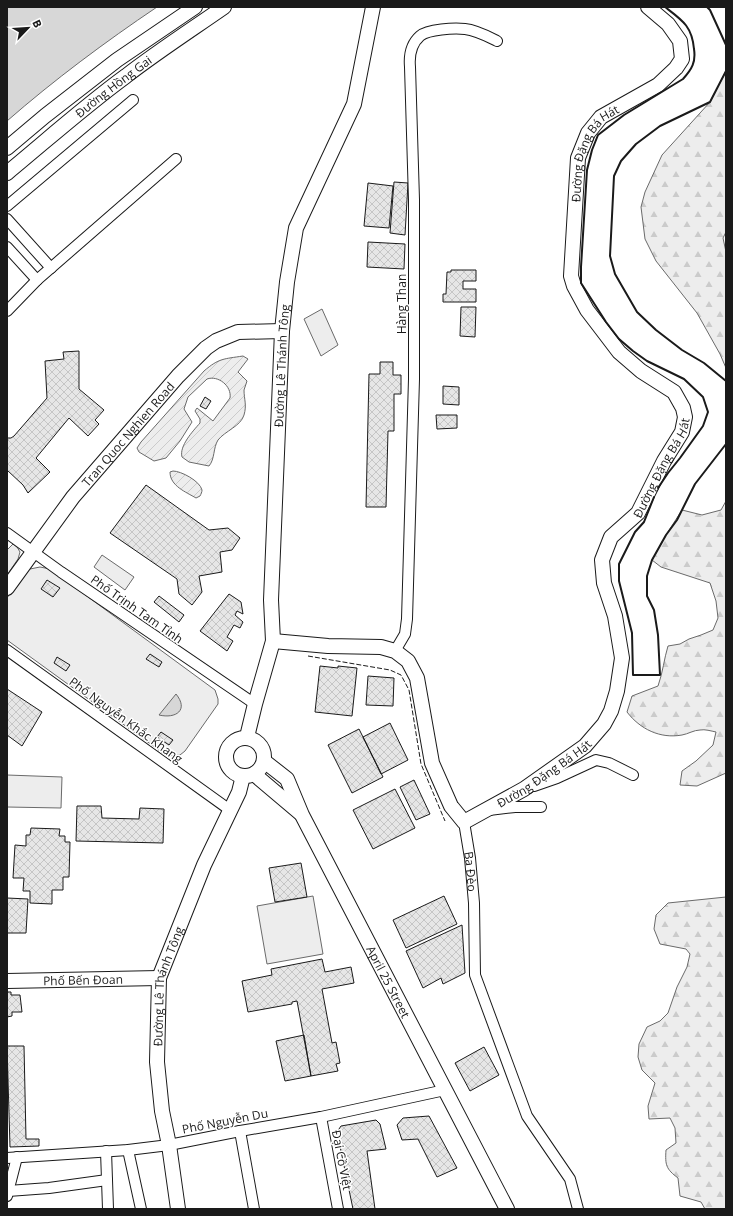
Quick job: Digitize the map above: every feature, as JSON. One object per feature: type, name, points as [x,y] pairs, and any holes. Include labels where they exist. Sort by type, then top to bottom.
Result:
[{"type":"street","name":"Đường Hồng Gai","points":[[7,148],[117,60],[194,7]]},
{"type":"street","name":"Đường Hồng Gai","points":[[7,172],[126,75],[224,7]]},
{"type":"street","name":"Đường Lê Thánh Tông","points":[[247,737],[273,641],[271,600],[282,331],[287,282],[296,228],[354,104],[373,7]]},
{"type":"street","name":"Đường Đặng Bá Hát","points":[[464,822],[524,789],[585,746],[604,724],[611,712],[617,691],[622,658],[615,616],[604,583],[602,560],[611,537],[638,513],[664,461],[682,432],[685,417],[683,408],[674,392],[641,371],[619,352],[587,310],[574,286],[571,276],[578,158],[588,133],[601,117],[658,85],[676,68],[682,59],[680,41],[668,24],[648,7]]},
{"type":"street","name":"Hàng Than","points":[[394,652],[405,634],[407,619],[414,401],[414,208],[410,63],[411,48],[420,36],[432,30],[465,29],[497,41]]},
{"type":"street","points":[[68,98],[80,111]]},
{"type":"street","points":[[7,206],[134,100]]},
{"type":"street","points":[[7,311],[37,280],[176,159]]},
{"type":"street","points":[[7,219],[51,268]]},
{"type":"street","points":[[7,247],[37,280]]},
{"type":"street","name":"Tran Quoc Nghien Road","points":[[7,588],[78,491],[152,405],[206,348],[216,341],[238,332],[282,331]]},
{"type":"street","name":"Phố Trịnh Tam Tỉnh","points":[[7,533],[255,704]]},
{"type":"street","name":"Ba Đèo","points":[[273,641],[328,646],[381,647],[394,652],[408,661],[417,678],[432,763],[451,806],[464,822],[470,858],[474,903],[475,975],[527,1116],[570,1179],[578,1209]]},
{"type":"street","name":"Phố Nguyễn Khắc Khang","points":[[7,650],[230,810]]},
{"type":"street","points":[[249,775],[262,766],[265,756],[261,745],[257,741],[247,737],[236,739],[232,742],[226,752],[227,763],[233,772],[249,775],[302,815]]},
{"type":"street","points":[[524,789],[557,778],[596,760],[609,763],[633,775]]},
{"type":"street","name":"April 25 Street","points":[[264,761],[287,778],[302,815],[507,1209]]},
{"type":"street","name":"Đường Lê Thánh Tông","points":[[178,1209],[169,1145],[162,1111],[156,1062],[159,978],[204,865],[239,792],[249,775]]},
{"type":"street","points":[[485,810],[515,807],[541,807]]},
{"type":"street","name":"Phố Bến Đoan","points":[[7,981],[159,978]]},
{"type":"street","name":"Phố Nguyễn Du","points":[[12,1157],[128,1150],[169,1145],[321,1117],[445,1090]]},
{"type":"street","name":"Đại Cồ Việt","points":[[321,1117],[338,1209]]},
{"type":"street","points":[[240,1131],[254,1209]]},
{"type":"street","points":[[128,1150],[141,1209]]},
{"type":"street","points":[[106,1151],[108,1209]]},
{"type":"street","points":[[12,1157],[8,1194],[107,1180]]},
{"type":"green space","points":[[726,71],[726,232],[723,238],[726,252],[726,368],[720,354],[697,313],[656,261],[645,239],[641,207],[645,192],[662,155],[710,102]]},
{"type":"green space","points":[[243,356],[248,359],[238,372],[247,381],[244,390],[244,415],[240,422],[218,440],[209,466],[189,462],[182,457],[182,453],[187,439],[200,423],[200,419],[195,411],[197,408],[213,421],[230,398],[229,389],[227,386],[220,380],[211,378],[207,379],[188,397],[184,409],[192,422],[180,441],[166,458],[154,461],[139,452],[137,448],[141,442],[204,371],[222,360]]},
{"type":"green space","points":[[173,471],[185,475],[198,483],[202,490],[200,496],[196,498],[183,491],[176,485],[171,477],[170,472]]},
{"type":"green space","points":[[726,501],[726,773],[697,786],[680,785],[682,771],[696,761],[713,745],[716,732],[702,730],[674,736],[658,734],[644,728],[627,712],[632,696],[658,686],[668,646],[680,644],[713,630],[718,618],[716,601],[710,583],[661,567],[652,560],[682,510],[702,515],[721,510]]},
{"type":"green space","points":[[726,897],[726,1209],[705,1209],[701,1202],[680,1196],[678,1178],[667,1166],[666,1159],[666,1150],[676,1143],[675,1128],[670,1118],[649,1119],[648,1106],[655,1083],[642,1070],[638,1057],[639,1044],[647,1027],[660,1021],[668,1013],[677,987],[687,967],[690,954],[686,949],[660,944],[654,929],[656,915],[668,903]]},
{"type":"shaded area","points":[[7,7],[157,7],[80,62],[7,121]]},
{"type":"shaded area","points":[[322,309],[338,345],[321,356],[304,319]]},
{"type":"shaded area","points":[[13,544],[20,552],[18,559],[7,575],[7,550]]},
{"type":"shaded area","points":[[102,555],[134,577],[125,590],[94,567]]},
{"type":"shaded area","points":[[40,567],[50,569],[215,690],[218,704],[185,751],[180,755],[167,756],[7,640],[7,598],[25,573],[30,569]]},
{"type":"shaded area","points":[[176,694],[181,705],[179,712],[171,716],[159,715]]},
{"type":"shaded area","points":[[7,775],[62,777],[61,808],[7,807]]},
{"type":"shaded area","points":[[313,896],[323,954],[267,964],[257,906]]},
{"type":"building","points":[[394,182],[408,183],[405,235],[390,233]]},
{"type":"building","points":[[368,183],[393,186],[389,228],[364,226]]},
{"type":"building","points":[[368,242],[405,244],[404,269],[367,267]]},
{"type":"building","points":[[451,270],[476,270],[476,281],[463,281],[463,289],[476,289],[476,302],[443,302],[443,294],[446,294],[447,272],[451,272]]},
{"type":"building","points":[[461,307],[476,307],[475,337],[460,336]]},
{"type":"building","points":[[79,351],[79,389],[104,410],[95,420],[99,424],[88,436],[69,418],[36,458],[50,472],[28,493],[23,485],[7,470],[7,438],[14,436],[47,398],[45,361],[64,359],[63,352]]},
{"type":"building","points":[[380,362],[393,362],[393,375],[401,375],[401,394],[394,394],[394,431],[388,431],[386,507],[366,507],[369,374],[380,374]]},
{"type":"building","points":[[443,386],[459,387],[459,405],[443,404]]},
{"type":"building","points":[[205,397],[211,401],[206,409],[200,406]]},
{"type":"building","points":[[436,415],[457,415],[457,428],[437,429]]},
{"type":"building","points":[[146,485],[209,530],[228,528],[240,538],[232,550],[220,552],[222,572],[199,576],[202,592],[192,605],[179,594],[177,579],[110,533]]},
{"type":"building","points":[[47,580],[60,588],[53,597],[41,589]]},
{"type":"building","points":[[229,594],[241,602],[243,614],[237,611],[235,615],[243,622],[240,628],[234,625],[227,637],[233,641],[227,651],[200,631]]},
{"type":"building","points":[[159,596],[184,615],[179,622],[154,602]]},
{"type":"building","points":[[150,654],[162,662],[159,667],[146,659]]},
{"type":"building","points":[[57,657],[70,665],[66,671],[54,663]]},
{"type":"building","points":[[320,666],[357,668],[352,716],[315,712]]},
{"type":"building","points":[[368,676],[394,678],[393,706],[366,705]]},
{"type":"building","points":[[7,689],[42,712],[22,746],[7,735]]},
{"type":"building","points":[[390,723],[408,760],[381,774],[363,737]]},
{"type":"building","points":[[359,729],[383,777],[352,793],[328,745]]},
{"type":"building","points":[[161,732],[173,740],[169,745],[157,737]]},
{"type":"building","points":[[414,780],[430,814],[416,820],[400,787]]},
{"type":"building","points":[[395,789],[415,828],[373,849],[353,810]]},
{"type":"building","points":[[77,806],[101,806],[102,818],[139,819],[140,808],[164,809],[163,843],[76,841]]},
{"type":"building","points":[[31,828],[60,829],[59,836],[65,836],[65,842],[70,842],[69,877],[63,877],[63,890],[52,890],[52,904],[30,903],[30,891],[23,891],[24,878],[13,878],[15,845],[26,846],[26,835],[30,835]]},
{"type":"building","points":[[301,863],[307,897],[275,902],[269,868]]},
{"type":"building","points":[[444,896],[457,924],[406,948],[393,920]]},
{"type":"building","points":[[7,898],[28,899],[26,933],[7,933]]},
{"type":"building","points":[[462,925],[465,973],[443,984],[441,978],[423,988],[406,951]]},
{"type":"building","points":[[322,959],[325,972],[351,967],[354,983],[322,989],[332,1043],[336,1042],[340,1063],[336,1064],[338,1071],[311,1076],[297,1001],[292,1002],[292,1004],[248,1012],[242,981],[272,975],[271,969]]},
{"type":"building","points":[[7,992],[11,992],[11,995],[20,995],[22,1012],[12,1012],[12,1016],[7,1017]]},
{"type":"building","points":[[304,1035],[311,1076],[285,1081],[276,1041]]},
{"type":"building","points":[[7,1046],[24,1046],[26,1139],[39,1139],[39,1146],[10,1147]]},
{"type":"building","points":[[484,1047],[499,1075],[470,1091],[455,1063]]},
{"type":"building","points":[[429,1116],[457,1168],[437,1177],[418,1139],[402,1140],[397,1125],[403,1118]]},
{"type":"building","points":[[376,1120],[380,1124],[386,1149],[367,1151],[375,1209],[353,1209],[337,1132],[341,1126]]},
{"type":"fence","points":[[308,656],[390,670],[401,675],[409,690],[421,764],[445,821]]},
{"type":"wall","points":[[658,488],[703,426],[708,412],[703,397],[684,379],[647,361],[619,339],[606,322],[581,283],[581,267],[587,170],[592,150],[598,135],[624,115],[683,79],[693,65],[694,49],[691,35],[685,24],[665,7]]},
{"type":"wall","points":[[707,7],[710,10],[726,45]]},
{"type":"wall","points":[[726,71],[710,102],[660,126],[636,144],[621,161],[614,176],[610,256],[615,274],[637,312],[656,330],[682,350],[704,363],[726,381]]},
{"type":"wall","points":[[654,497],[644,522],[635,532],[619,564],[619,581],[632,633],[633,675],[660,675],[658,635],[654,610],[647,596],[647,576],[652,560],[666,535],[677,520],[695,484],[726,444]]}]
